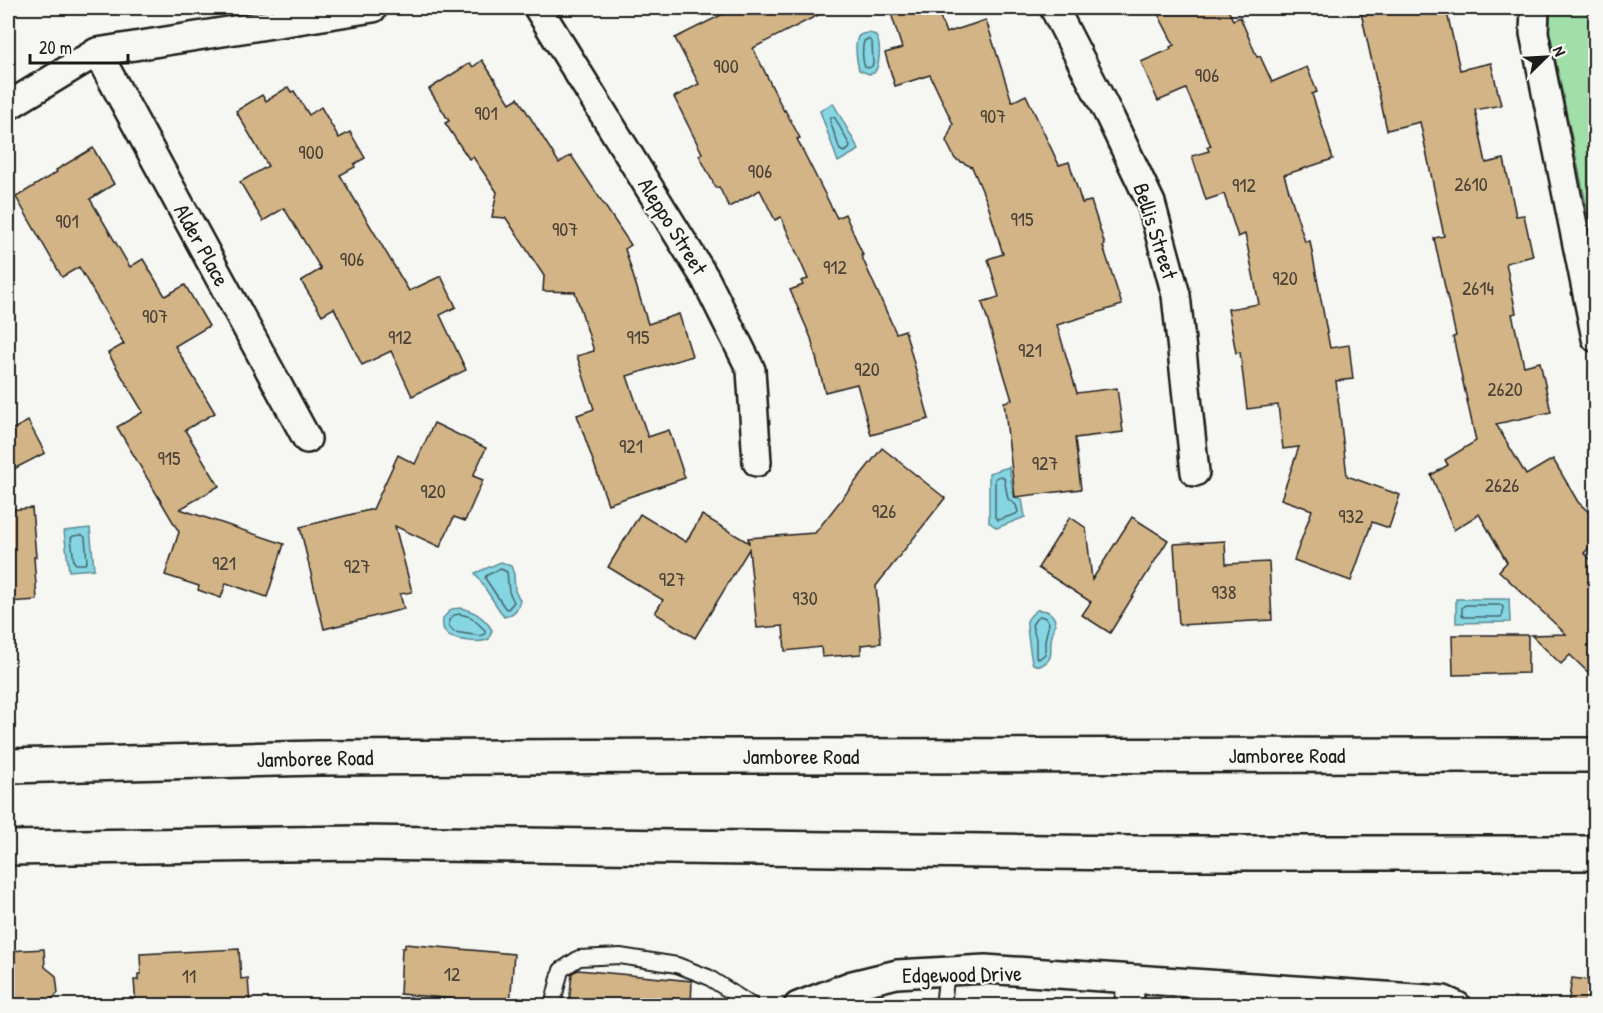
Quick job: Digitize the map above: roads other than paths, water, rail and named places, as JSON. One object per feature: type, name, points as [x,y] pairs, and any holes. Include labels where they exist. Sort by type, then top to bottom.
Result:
[{"type":"main road","name":"Jamboree Road","points":[[8,766],[318,758],[1596,755]]},
{"type":"main road","points":[[8,848],[359,843],[1133,853],[1596,853]]},
{"type":"street","points":[[8,106],[97,52],[373,8]]},
{"type":"street","name":"Aleppo Street","points":[[538,8],[705,278],[751,370],[757,462]]},
{"type":"street","name":"Bellis Street","points":[[1054,8],[1151,203],[1176,295],[1195,472]]},
{"type":"street","points":[[1535,8],[1534,33],[1596,338]]},
{"type":"street","name":"Alder Place","points":[[97,52],[307,439]]},
{"type":"street","name":"Edgewood Drive","points":[[798,1005],[852,985],[897,974],[985,969],[1131,979],[1320,999],[1444,1000],[1457,1005]]},
{"type":"street","points":[[1130,1005],[1131,979]]},
{"type":"lane","points":[[552,1005],[561,970],[579,958],[620,956],[677,965],[708,976],[753,1005]]},
{"type":"lane","points":[[943,1005],[947,971]]},
{"type":"water","points":[[868,33],[874,34],[877,38],[879,51],[876,70],[869,74],[859,70],[856,49],[858,37]]},
{"type":"water","points":[[833,103],[859,150],[838,162],[820,111]]},
{"type":"water","points":[[1009,467],[1014,497],[1022,499],[1025,517],[997,528],[989,522],[989,473]]},
{"type":"water","points":[[90,528],[94,569],[69,571],[64,531]]},
{"type":"water","points":[[501,562],[511,566],[515,591],[520,600],[515,611],[504,617],[475,573]]},
{"type":"water","points":[[1456,599],[1509,599],[1510,622],[1456,623]]},
{"type":"water","points":[[461,608],[475,613],[486,622],[492,630],[489,639],[463,640],[453,638],[446,633],[443,618],[452,609]]},
{"type":"water","points":[[1037,610],[1048,612],[1055,620],[1050,656],[1040,666],[1033,664],[1032,661],[1027,623]]}]
